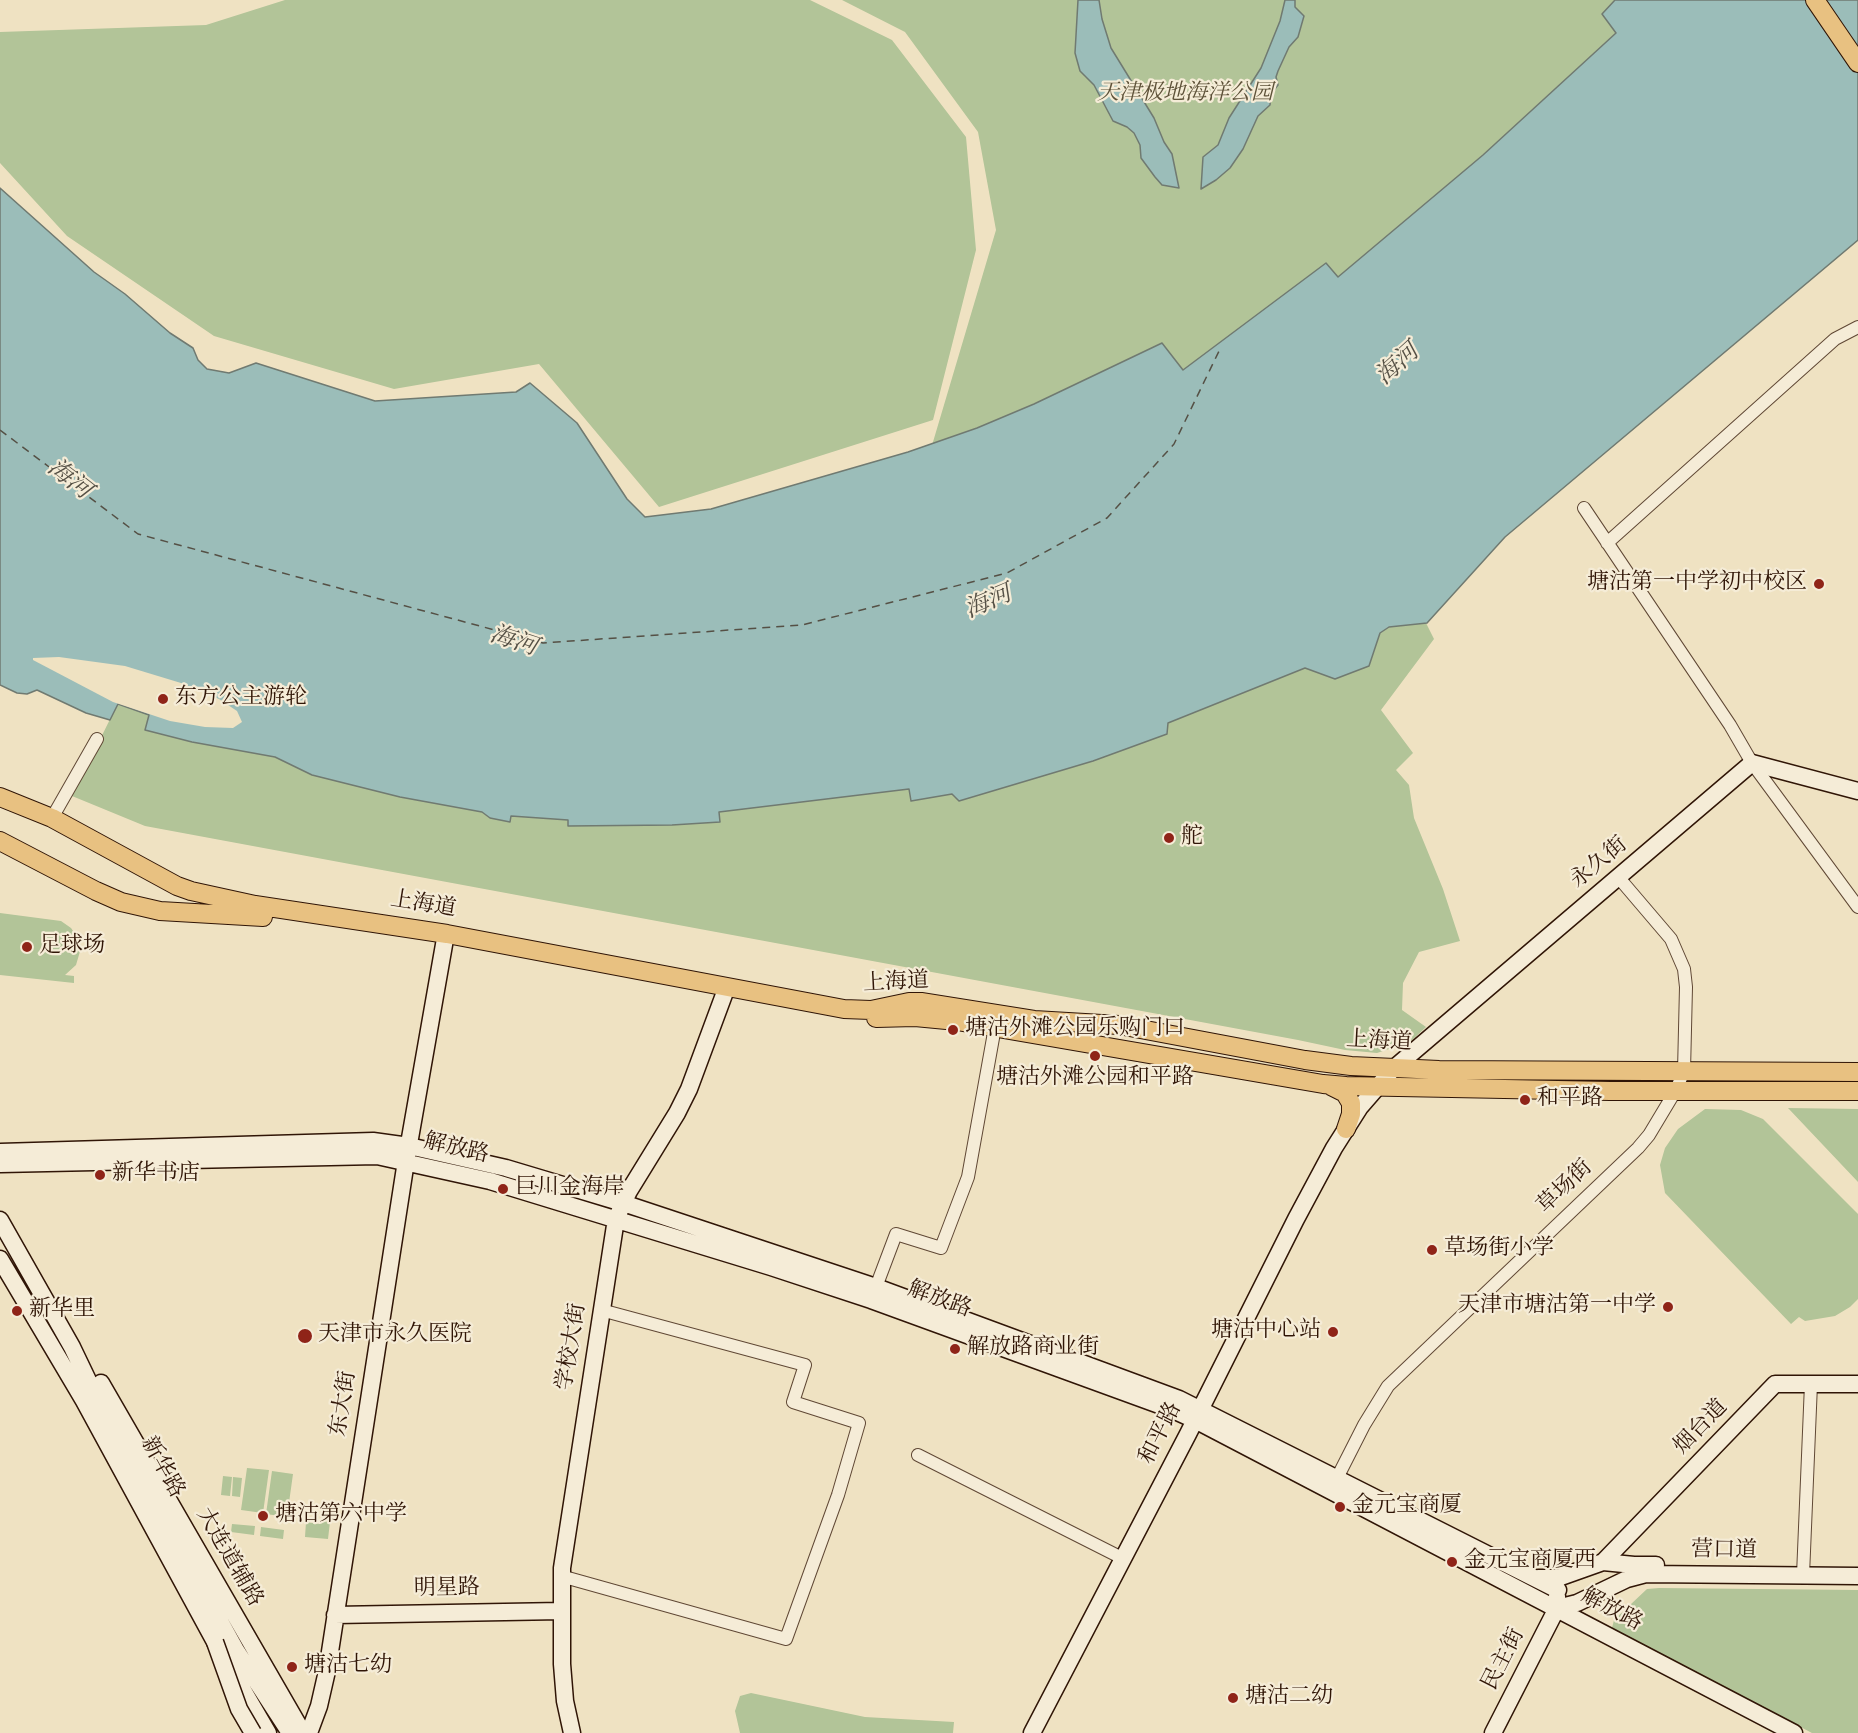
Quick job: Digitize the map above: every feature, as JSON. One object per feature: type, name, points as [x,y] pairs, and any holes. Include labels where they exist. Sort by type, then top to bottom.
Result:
[{"type":"main road","points":[[1815,0],[1858,63]]},
{"type":"main road","points":[[1829,0],[1858,44]]},
{"type":"main road","name":"上海道","points":[[0,797],[52,818],[177,886],[191,891],[235,901],[447,934],[844,1009],[871,1010],[921,1002],[1034,1020],[1119,1025],[1330,1064],[1393,1069],[1854,1071]]},
{"type":"main road","name":"上海道","points":[[0,841],[96,891],[133,906],[160,911],[288,919],[446,939],[847,1016],[931,1018],[995,1027],[1323,1084],[1377,1088],[1854,1092]]},
{"type":"main road","points":[[1323,1084],[1340,1089],[1350,1099],[1352,1110],[1346,1129]]},
{"type":"street","points":[[1607,543],[1834,339],[1858,327]]},
{"type":"street","points":[[1584,508],[1723,715],[1752,763],[1858,907]]},
{"type":"street","points":[[52,818],[97,739]]},
{"type":"street","points":[[1752,763],[1858,791]]},
{"type":"street","name":"永久街","points":[[1393,1069],[1752,763]]},
{"type":"street","name":"草场街","points":[[1334,1485],[1368,1418],[1388,1386],[1638,1148],[1655,1126],[1676,1090],[1684,1071],[1686,987],[1684,969],[1671,939],[1619,878]]},
{"type":"street","name":"东大街","points":[[309,1733],[319,1706],[327,1671],[408,1153],[446,939]]},
{"type":"street","name":"学校大街","points":[[572,1733],[565,1701],[562,1580],[572,1495],[616,1219],[685,1097],[725,992]]},
{"type":"street","points":[[876,1287],[896,1234],[941,1248],[968,1177],[995,1027]]},
{"type":"street","name":"和平路","points":[[1032,1733],[1122,1558],[1202,1414],[1210,1389],[1296,1219],[1360,1107],[1393,1069]]},
{"type":"street","name":"解放路","points":[[0,1152],[373,1141],[490,1181],[871,1300],[1173,1410],[1202,1414],[1228,1437],[1558,1590]]},
{"type":"street","name":"解放路","points":[[0,1164],[377,1156],[408,1153],[506,1168],[623,1203],[876,1287],[1168,1395],[1557,1608],[1794,1733]]},
{"type":"street","points":[[0,1170],[23,1162]]},
{"type":"street","name":"新华路","points":[[0,1220],[72,1347],[90,1398],[214,1642],[268,1733]]},
{"type":"street","name":"新华路","points":[[0,1259],[56,1355],[90,1398],[236,1650],[290,1733]]},
{"type":"street","points":[[562,1580],[568,1578],[786,1639],[838,1495],[859,1423],[793,1402],[805,1365],[601,1310]]},
{"type":"street","name":"大连道辅路","points":[[72,1347],[101,1383],[126,1424],[303,1733]]},
{"type":"street","points":[[56,1355],[81,1413],[205,1640],[260,1733]]},
{"type":"street","name":"烟台道","points":[[1603,1562],[1775,1384],[1858,1384]]},
{"type":"street","points":[[1803,1571],[1811,1384]]},
{"type":"street","points":[[918,1455],[1122,1558]]},
{"type":"street","points":[[1531,1576],[1558,1578],[1603,1562],[1605,1581],[1594,1596]]},
{"type":"street","name":"营口道","points":[[1603,1562],[1803,1571],[1858,1576]]},
{"type":"street","name":"营口道","points":[[1557,1608],[1566,1607],[1627,1579],[1646,1574],[1858,1568]]},
{"type":"street","points":[[1557,1608],[1558,1590],[1568,1578],[1582,1569]]},
{"type":"street","name":"民主街","points":[[1493,1733],[1557,1608]]},
{"type":"street","name":"明星路","points":[[335,1615],[561,1611]]},
{"type":"street","points":[[214,1642],[239,1708],[253,1733]]},
{"type":"green space","points":[[285,0],[810,0],[892,40],[966,137],[976,250],[933,420],[659,507],[539,364],[394,389],[214,336],[67,236],[0,163],[0,32],[206,25]]},
{"type":"green space","name":"天津极地海洋公园","points":[[842,0],[1657,0],[1355,274],[1176,381],[930,452],[996,230],[978,132],[905,32]]},
{"type":"green space","points":[[1421,613],[1434,639],[1381,710],[1413,753],[1396,770],[1409,785],[1414,818],[1443,889],[1460,941],[1419,952],[1403,983],[1402,1010],[1426,1027],[1410,1042],[1377,1053],[1345,1050],[145,826],[72,796],[123,693]]},
{"type":"green space","points":[[0,913],[61,921],[71,928],[81,948],[76,965],[65,975],[74,976],[74,983],[0,975]]},
{"type":"green space","points":[[1788,1108],[1858,1109],[1858,1182]]},
{"type":"green space","points":[[1705,1109],[1741,1110],[1763,1119],[1858,1214],[1858,1299],[1850,1307],[1835,1316],[1805,1321],[1799,1317],[1791,1324],[1665,1193],[1660,1165],[1665,1148],[1678,1129]]},
{"type":"green space","points":[[247,1468],[269,1470],[263,1513],[241,1510]]},
{"type":"green space","points":[[272,1471],[293,1474],[287,1517],[266,1514]]},
{"type":"green space","points":[[223,1476],[232,1477],[230,1496],[221,1495]]},
{"type":"green space","points":[[233,1477],[242,1478],[240,1497],[232,1496]]},
{"type":"green space","points":[[321,1521],[330,1522],[328,1539],[305,1537],[306,1522],[320,1524]]},
{"type":"green space","points":[[232,1524],[255,1526],[254,1535],[231,1532]]},
{"type":"green space","points":[[261,1527],[284,1530],[283,1539],[260,1536]]},
{"type":"green space","points":[[1647,1589],[1858,1590],[1858,1733],[1812,1733],[1612,1628],[1614,1620]]},
{"type":"green space","points":[[751,1693],[865,1717],[954,1722],[953,1733],[740,1733],[735,1711],[740,1696]]},
{"type":"water","points":[[1078,0],[1099,0],[1111,48],[1154,118],[1172,154],[1179,188],[1162,185],[1155,177],[1141,158],[1140,145],[1134,133],[1113,121],[1094,85],[1080,71],[1075,53]]},
{"type":"water","points":[[1285,0],[1295,0],[1295,7],[1304,16],[1298,37],[1289,47],[1278,71],[1276,77],[1278,85],[1271,94],[1270,105],[1258,116],[1243,149],[1230,168],[1201,189],[1203,157],[1218,145],[1229,118],[1261,68],[1280,21]]},
{"type":"water","name":"海河","points":[[1615,0],[1858,0],[1858,240],[1505,537],[1427,623],[1389,627],[1380,633],[1369,666],[1335,679],[1305,668],[1168,723],[1167,734],[1093,761],[959,801],[952,794],[911,801],[909,789],[719,812],[720,822],[672,825],[568,826],[568,820],[511,816],[510,822],[490,818],[482,812],[400,797],[312,775],[275,757],[192,742],[145,730],[149,715],[118,704],[110,720],[86,713],[37,690],[27,694],[17,693],[0,685],[0,188],[94,272],[125,294],[170,333],[193,348],[198,360],[207,369],[229,373],[256,363],[375,401],[516,392],[530,383],[577,423],[627,499],[645,517],[711,509],[908,452],[977,428],[1034,404],[1162,343],[1183,370],[1326,263],[1338,277],[1483,155],[1616,33],[1602,14]]},
{"type":"pier","points":[[59,657],[125,666],[181,683],[219,699],[237,711],[242,722],[233,728],[205,727],[170,721],[113,702],[33,660],[33,658]]},
{"type":"ferry route","points":[[0,430],[138,534],[543,643],[802,625],[1007,573],[1107,518],[1174,444],[1220,349]]},
{"type":"place","name":"塘沽第一中学初中校区","points":[[1819,584]]},
{"type":"place","name":"东方公主游轮","points":[[163,699]]},
{"type":"place","name":"舵","points":[[1169,838]]},
{"type":"place","name":"足球场","points":[[27,947]]},
{"type":"place","name":"塘沽外滩公园乐购门口","points":[[953,1030]]},
{"type":"place","name":"塘沽外滩公园和平路","points":[[1095,1056]]},
{"type":"place","name":"和平路","points":[[1525,1100]]},
{"type":"place","name":"新华书店","points":[[100,1175]]},
{"type":"place","name":"巨川金海岸","points":[[503,1189]]},
{"type":"place","name":"草场街小学","points":[[1432,1250]]},
{"type":"place","name":"天津市塘沽第一中学","points":[[1668,1307]]},
{"type":"place","name":"新华里","points":[[17,1311]]},
{"type":"place","name":"塘沽中心站","points":[[1333,1332]]},
{"type":"place","name":"天津市永久医院","points":[[305,1336]]},
{"type":"place","name":"解放路商业街","points":[[955,1349]]},
{"type":"place","name":"金元宝商厦","points":[[1340,1507]]},
{"type":"place","name":"塘沽第六中学","points":[[263,1516]]},
{"type":"place","name":"金元宝商厦西","points":[[1452,1562]]},
{"type":"place","name":"塘沽七幼","points":[[292,1667]]},
{"type":"place","name":"塘沽二幼","points":[[1233,1698]]}]
